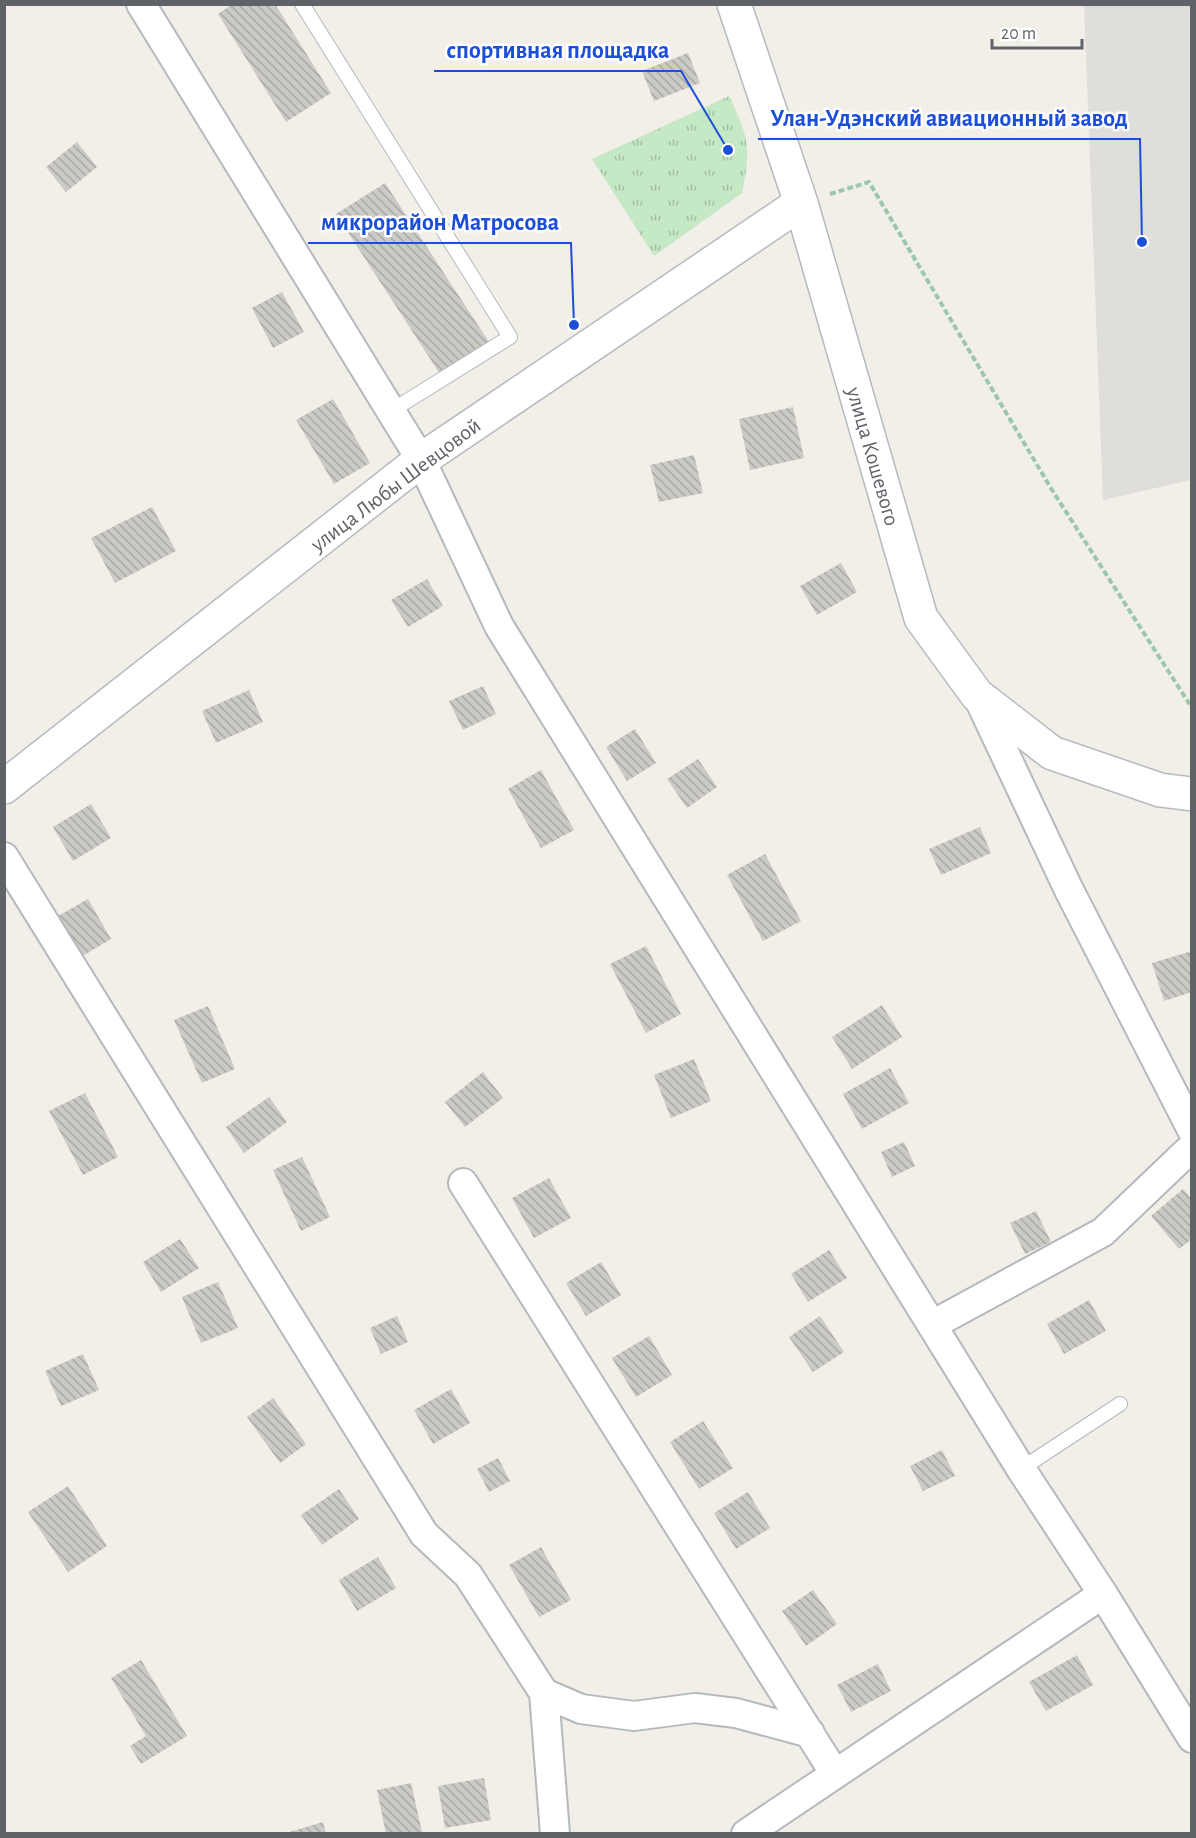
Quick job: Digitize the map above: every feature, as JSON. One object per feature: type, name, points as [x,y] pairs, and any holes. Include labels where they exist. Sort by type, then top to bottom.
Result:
[{"type":"street","points":[[141,4],[421,460],[499,626],[1021,1469],[1103,1594],[1191,1738]]},
{"type":"street","name":"улица Кошевого","points":[[734,4],[801,203],[921,618],[977,695],[1052,753],[1176,792]]},
{"type":"street","name":"улица Любы Шевцовой","points":[[4,787],[421,460],[801,203]]},
{"type":"street","points":[[977,695],[1069,890],[1191,1131]]},
{"type":"street","points":[[4,857],[424,1534],[468,1575],[544,1693],[555,1833]]},
{"type":"street","points":[[932,1325],[1103,1232],[1191,1147]]},
{"type":"street","points":[[463,1183],[835,1774]]},
{"type":"street","points":[[747,1833],[1103,1594]]},
{"type":"street","points":[[544,1693],[581,1709],[633,1716],[695,1708],[736,1713],[810,1733]]},
{"type":"lane","points":[[302,4],[510,337],[391,411]]},
{"type":"lane","points":[[1021,1469],[1120,1404]]},
{"type":"path","points":[[801,203],[869,182],[1052,490],[1191,708]]},
{"type":"shaded area","points":[[1084,5],[1192,5],[1191,480],[1103,500]]},
{"type":"green space","points":[[729,96],[741,122],[746,143],[747,165],[742,193],[654,256],[592,159]]},
{"type":"building","points":[[232,4],[275,4],[331,93],[286,122],[218,14]]},
{"type":"building","points":[[688,53],[700,83],[654,101],[642,71]]},
{"type":"building","points":[[77,142],[97,167],[66,192],[46,167]]},
{"type":"building","points":[[385,183],[489,342],[440,374],[336,214]]},
{"type":"building","points":[[282,292],[304,332],[273,348],[252,308]]},
{"type":"building","points":[[333,399],[370,463],[334,484],[296,420]]},
{"type":"building","points":[[793,407],[804,458],[750,470],[739,419]]},
{"type":"building","points":[[694,455],[703,493],[659,502],[650,465]]},
{"type":"building","points":[[152,507],[176,551],[115,583],[91,538]]},
{"type":"building","points":[[841,563],[857,592],[817,615],[800,586]]},
{"type":"building","points":[[427,579],[443,606],[408,627],[391,600]]},
{"type":"building","points":[[483,686],[496,714],[463,730],[449,701]]},
{"type":"building","points":[[249,690],[263,722],[216,743],[202,711]]},
{"type":"building","points":[[635,729],[656,763],[627,781],[606,747]]},
{"type":"building","points":[[698,759],[717,787],[687,808],[667,779]]},
{"type":"building","points":[[541,770],[574,830],[541,848],[508,789]]},
{"type":"building","points":[[91,804],[111,838],[73,861],[53,827]]},
{"type":"building","points":[[980,827],[991,853],[941,875],[929,849]]},
{"type":"building","points":[[765,854],[801,921],[763,941],[727,875]]},
{"type":"building","points":[[88,899],[111,939],[81,957],[58,916]]},
{"type":"building","points":[[646,946],[681,1014],[646,1033],[610,964]]},
{"type":"building","points":[[1192,951],[1192,992],[1164,1001],[1152,963]]},
{"type":"building","points":[[882,1005],[902,1037],[852,1069],[832,1037]]},
{"type":"building","points":[[208,1006],[235,1069],[202,1083],[174,1020]]},
{"type":"building","points":[[694,1059],[711,1101],[671,1118],[654,1075]]},
{"type":"building","points":[[890,1068],[909,1103],[862,1129],[843,1094]]},
{"type":"building","points":[[483,1072],[503,1098],[465,1127],[445,1102]]},
{"type":"building","points":[[85,1093],[118,1157],[83,1175],[49,1111]]},
{"type":"building","points":[[269,1097],[287,1122],[244,1153],[226,1127]]},
{"type":"building","points":[[904,1142],[915,1166],[892,1177],[881,1152]]},
{"type":"building","points":[[302,1157],[330,1217],[301,1231],[273,1170]]},
{"type":"building","points":[[549,1178],[571,1218],[534,1238],[512,1198]]},
{"type":"building","points":[[1183,1189],[1192,1199],[1192,1239],[1179,1249],[1151,1216]]},
{"type":"building","points":[[1036,1211],[1051,1242],[1025,1254],[1010,1223]]},
{"type":"building","points":[[180,1239],[199,1268],[161,1292],[143,1262]]},
{"type":"building","points":[[829,1250],[847,1278],[808,1302],[791,1274]]},
{"type":"building","points":[[601,1262],[621,1295],[586,1316],[566,1283]]},
{"type":"building","points":[[218,1282],[238,1328],[201,1343],[182,1297]]},
{"type":"building","points":[[1089,1300],[1106,1331],[1064,1354],[1047,1324]]},
{"type":"building","points":[[397,1316],[408,1342],[381,1354],[370,1328]]},
{"type":"building","points":[[820,1316],[844,1352],[813,1372],[789,1337]]},
{"type":"building","points":[[649,1336],[672,1375],[636,1397],[612,1358]]},
{"type":"building","points":[[83,1354],[99,1390],[61,1406],[45,1371]]},
{"type":"building","points":[[451,1389],[470,1423],[433,1444],[414,1410]]},
{"type":"building","points":[[273,1398],[306,1444],[280,1463],[247,1417]]},
{"type":"building","points":[[703,1421],[733,1468],[699,1489],[670,1442]]},
{"type":"building","points":[[942,1450],[955,1476],[923,1491],[910,1466]]},
{"type":"building","points":[[498,1458],[510,1481],[489,1492],[477,1469]]},
{"type":"building","points":[[68,1486],[107,1546],[68,1572],[28,1512]]},
{"type":"building","points":[[339,1489],[359,1519],[322,1545],[301,1515]]},
{"type":"building","points":[[748,1492],[770,1528],[736,1549],[714,1513]]},
{"type":"building","points":[[541,1547],[571,1600],[539,1617],[509,1565]]},
{"type":"building","points":[[378,1557],[396,1588],[357,1611],[339,1580]]},
{"type":"building","points":[[813,1590],[837,1624],[806,1646],[782,1611]]},
{"type":"building","points":[[1077,1655],[1093,1685],[1046,1711],[1029,1682]]},
{"type":"building","points":[[141,1660],[187,1736],[141,1764],[130,1746],[146,1736],[111,1678]]},
{"type":"building","points":[[878,1664],[891,1691],[851,1712],[837,1685]]},
{"type":"building","points":[[484,1778],[491,1820],[445,1828],[438,1786]]},
{"type":"building","points":[[411,1783],[422,1832],[386,1834],[377,1790]]},
{"type":"building","points":[[323,1822],[326,1834],[286,1833]]},
{"type":"place","name":"спортивная площадка","points":[[728,150]]},
{"type":"place","name":"Улан-Удэнский авиационный завод","points":[[1142,242]]},
{"type":"place","name":"микрорайон Матросова","points":[[574,325]]}]
